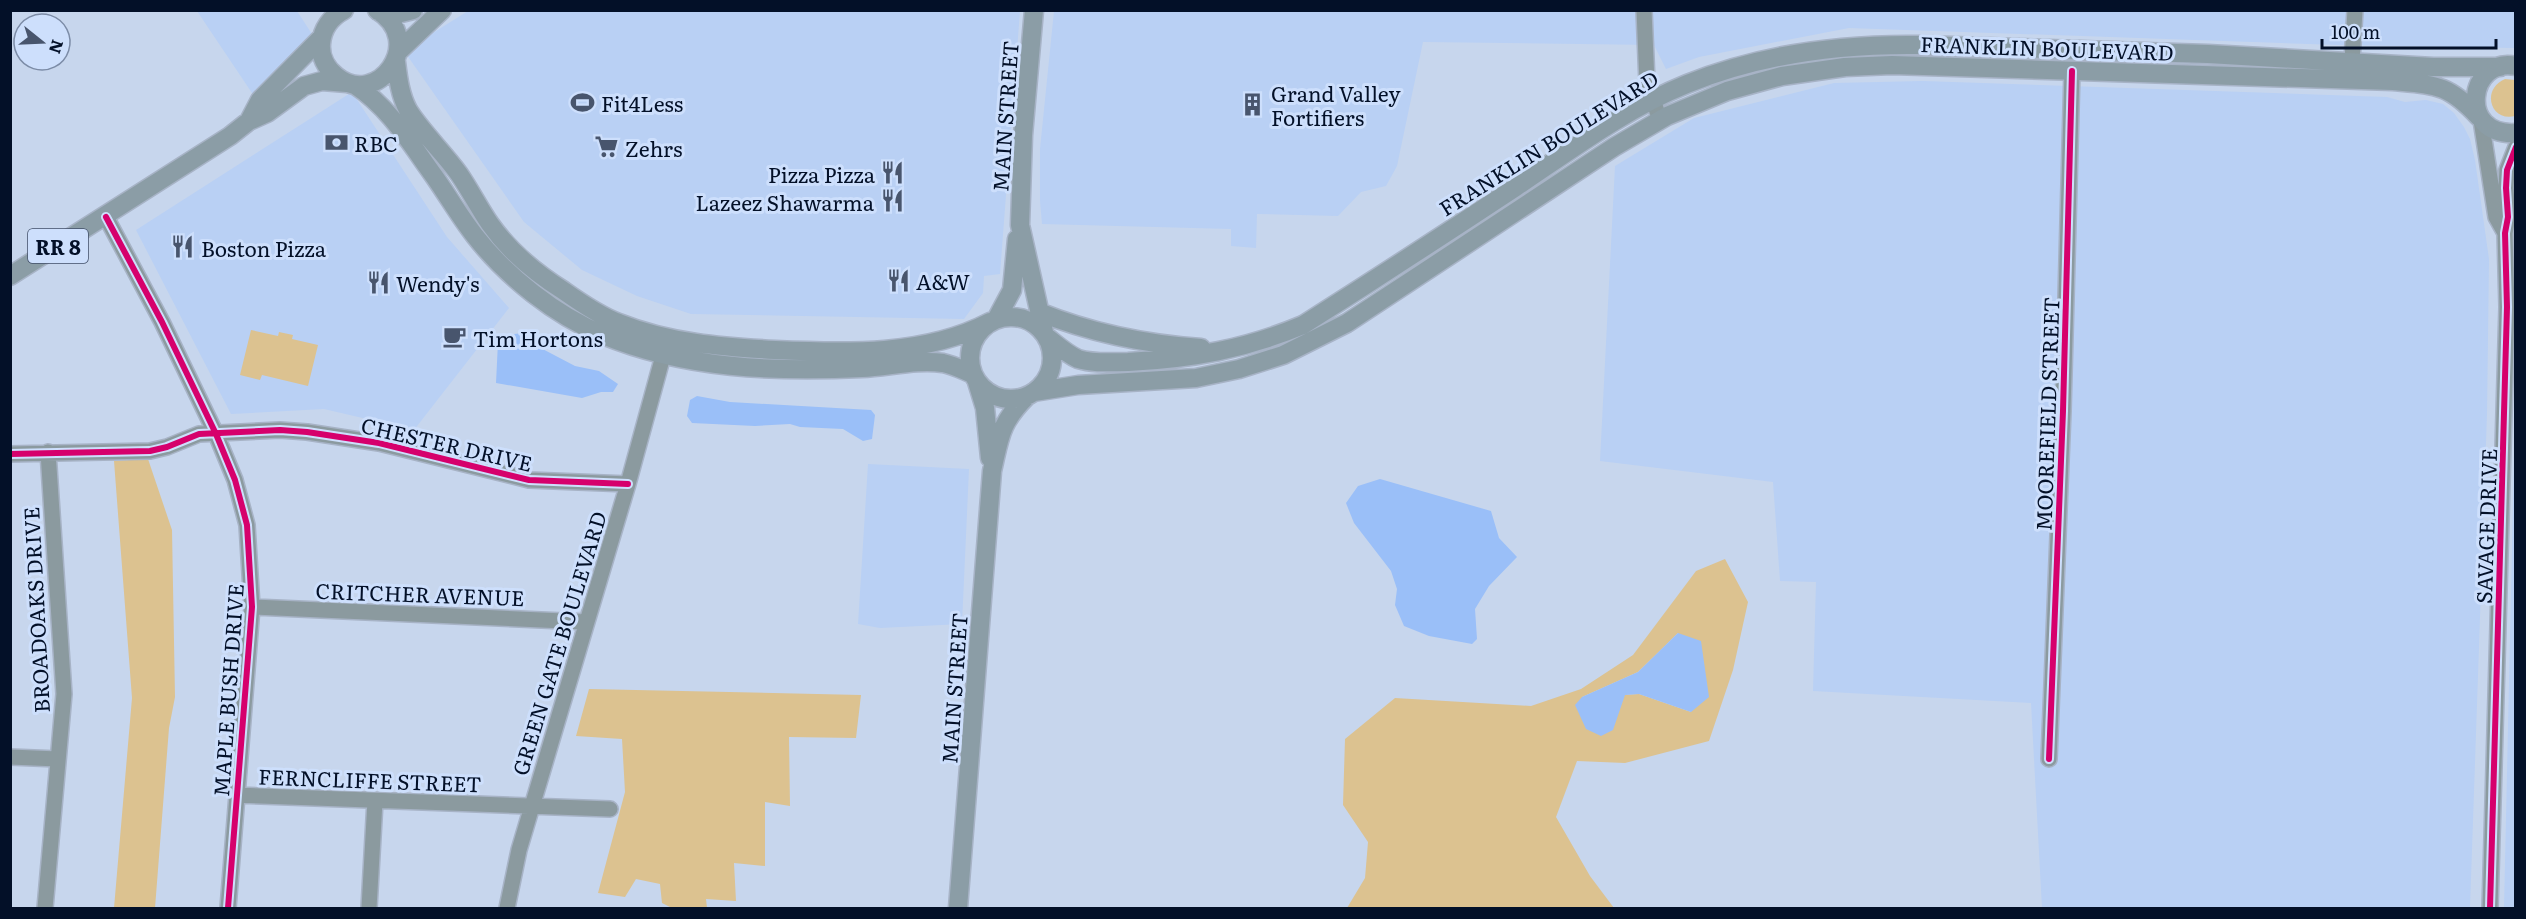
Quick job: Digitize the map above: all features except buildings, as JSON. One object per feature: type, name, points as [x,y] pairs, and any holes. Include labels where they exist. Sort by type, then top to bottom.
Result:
[{"type":"main road","points":[[344,10],[324,25],[324,61],[333,74],[351,84],[387,111],[476,237],[514,276],[538,296],[582,324],[603,335],[663,356],[709,364],[792,369],[943,363],[975,378],[994,396],[1005,399],[1031,394],[1047,379],[1051,369],[1052,348],[1046,335],[1035,324],[1024,318],[1013,316],[993,320],[972,332],[926,344],[890,350],[828,352],[704,345],[669,339],[618,323],[550,281],[514,251],[491,226],[460,176],[409,111],[400,87],[397,33],[386,16],[377,11]]},
{"type":"main road","points":[[377,11],[397,14],[413,10]]},
{"type":"main road","points":[[351,84],[379,80],[397,57],[442,10]]},
{"type":"main road","name":"MAIN STREET","points":[[993,320],[1012,290],[1020,225],[1023,135],[1034,10]]},
{"type":"main road","name":"RR 8","points":[[249,121],[260,100],[324,25]]},
{"type":"main road","name":"FRANKLIN BOULEVARD","points":[[1046,335],[1064,352],[1092,362],[1178,359],[1228,350],[1274,338],[1303,325],[1651,100],[1717,73],[1810,50],[1871,45],[2208,54],[2433,67],[2508,67]]},
{"type":"main road","name":"FRANKLIN BOULEVARD","points":[[1031,394],[1078,385],[1196,378],[1239,369],[1283,356],[1347,323],[1614,147],[1660,120],[1727,91],[1782,76],[1845,67],[1892,65],[2393,81],[2436,85],[2462,99],[2480,118],[2497,131],[2516,133]]},
{"type":"main road","points":[[2480,118],[2475,99],[2477,88],[2490,71],[2508,67]]},
{"type":"main road","name":"RR 8","points":[[10,276],[106,217],[230,136],[249,121],[267,113],[289,95],[311,83],[334,80],[351,84]]},
{"type":"main road","name":"MAIN STREET","points":[[1020,225],[1046,335]]},
{"type":"main road","points":[[1040,312],[1155,345],[1228,350]]},
{"type":"main road","points":[[975,378],[970,351],[974,340],[993,320]]},
{"type":"main road","name":"MAIN STREET","points":[[975,378],[985,408],[992,471]]},
{"type":"main road","name":"MAIN STREET","points":[[958,909],[992,471],[1003,425],[1008,415],[1031,394]]},
{"type":"street","points":[[1644,10],[1647,83],[1651,100],[1660,120]]},
{"type":"street","points":[[2352,61],[2355,10]]},
{"type":"street","name":"MOOREFIELD STREET","points":[[2049,759],[2063,399],[2072,71]]},
{"type":"street","name":"SAVAGE DRIVE","points":[[2480,118],[2496,217],[2505,233]]},
{"type":"street","name":"SAVAGE DRIVE","points":[[2490,909],[2507,307],[2505,233],[2508,217],[2507,170],[2516,147]]},
{"type":"street","points":[[2507,206],[2516,189]]},
{"type":"street","name":"MAPLE BUSH DRIVE","points":[[106,217],[162,322],[216,434],[235,480],[247,525],[252,607],[228,909]]},
{"type":"street","name":"GREEN GATE BOULEVARD","points":[[507,909],[511,879],[628,484],[663,356]]},
{"type":"street","name":"CHESTER DRIVE","points":[[10,454],[150,452],[199,434],[280,430],[333,434],[529,480],[628,484]]},
{"type":"street","name":"BROADOAKS DRIVE","points":[[45,909],[64,694],[48,452]]},
{"type":"street","name":"CRITCHER AVENUE","points":[[252,607],[586,622]]},
{"type":"street","points":[[10,757],[58,759]]},
{"type":"street","name":"FERNCLIFFE STREET","points":[[237,795],[610,809]]},
{"type":"street","points":[[369,909],[375,801]]},
{"type":"shaded area","points":[[197,11],[297,11],[323,51],[254,96]]},
{"type":"shaded area","points":[[468,11],[1020,11],[1000,274],[984,276],[983,293],[964,319],[691,314],[637,296],[582,270],[524,222],[404,51]]},
{"type":"shaded area","points":[[1054,11],[2515,11],[2515,48],[2338,45],[1849,28],[1699,57],[1666,69],[1654,45],[1423,42],[1397,166],[1386,186],[1361,192],[1338,216],[1257,214],[1256,248],[1231,246],[1231,229],[1042,224],[1040,149]]},
{"type":"shaded area","points":[[2505,79],[2515,80],[2515,116],[2506,117],[2500,114],[2492,104],[2493,90]]},
{"type":"shaded area","points":[[1923,81],[2387,97],[2405,102],[2426,100],[2443,104],[2454,113],[2464,127],[2470,139],[2475,160],[2489,259],[2487,414],[2470,908],[2042,908],[2031,703],[1813,691],[1816,582],[1780,581],[1773,482],[1600,461],[1615,166],[1694,118],[1834,83]]},
{"type":"shaded area","points":[[352,92],[447,237],[509,308],[414,430],[324,409],[231,414],[136,230]]},
{"type":"shaded area","points":[[251,330],[278,336],[279,332],[293,335],[292,339],[318,345],[308,386],[262,375],[260,380],[240,375]]},
{"type":"shaded area","points":[[523,333],[535,345],[575,366],[599,371],[618,384],[613,392],[601,392],[582,398],[496,383],[498,342],[506,335]]},
{"type":"shaded area","points":[[697,396],[730,402],[871,410],[875,415],[872,439],[863,441],[843,429],[800,427],[790,424],[755,426],[692,423],[687,416],[690,400]]},
{"type":"shaded area","points":[[2515,412],[2516,908],[2504,908]]},
{"type":"shaded area","points":[[148,459],[172,530],[175,697],[169,728],[155,908],[114,908],[132,698],[114,461]]},
{"type":"shaded area","points":[[868,464],[969,469],[962,624],[880,628],[858,624]]},
{"type":"shaded area","points":[[1380,479],[1491,511],[1499,538],[1517,557],[1489,586],[1475,609],[1477,639],[1472,644],[1429,636],[1404,626],[1395,605],[1397,589],[1391,571],[1354,523],[1346,503],[1358,486]]},
{"type":"shaded area","points":[[1725,559],[1748,602],[1733,670],[1709,741],[1625,763],[1577,761],[1556,817],[1590,876],[1614,908],[1347,908],[1365,878],[1368,842],[1343,805],[1345,739],[1395,698],[1531,706],[1581,689],[1633,655],[1696,571]],"holes":[[[1678,633],[1691,712],[1639,694],[1582,697],[1638,672]]]},
{"type":"shaded area","points":[[1678,633],[1701,641],[1709,697],[1691,712],[1639,694],[1625,695],[1613,730],[1601,736],[1586,729],[1575,705],[1582,697],[1638,672]]},
{"type":"shaded area","points":[[589,689],[861,695],[856,738],[789,737],[790,806],[765,802],[765,866],[734,863],[736,901],[706,899],[707,908],[672,908],[662,903],[660,884],[636,879],[625,897],[598,893],[625,792],[622,739],[576,736]]},
{"type":"cycle path","points":[[2049,759],[2063,411],[2072,71]]},
{"type":"cycle path","points":[[2490,908],[2507,307],[2506,188],[2507,170],[2516,147]]},
{"type":"cycle path","points":[[106,217],[162,322],[216,434],[235,480],[247,525],[252,607],[228,908]]},
{"type":"cycle path","points":[[10,454],[150,451],[199,434],[280,430],[379,443],[529,480],[628,484]]},
{"type":"place","name":"Fit4Less","points":[[583,102]]},
{"type":"place","name":"Grand Valley Fortifiers","points":[[1253,104]]},
{"type":"place","name":"RBC","points":[[336,142]]},
{"type":"place","name":"Zehrs","points":[[607,147]]},
{"type":"place","name":"Pizza Pizza","points":[[893,173]]},
{"type":"place","name":"Lazeez Shawarma","points":[[892,201]]},
{"type":"place","name":"Boston Pizza","points":[[183,247]]},
{"type":"place","name":"A&W","points":[[898,280]]},
{"type":"place","name":"Wendy's","points":[[378,282]]},
{"type":"place","name":"Tim Hortons","points":[[455,337]]}]
